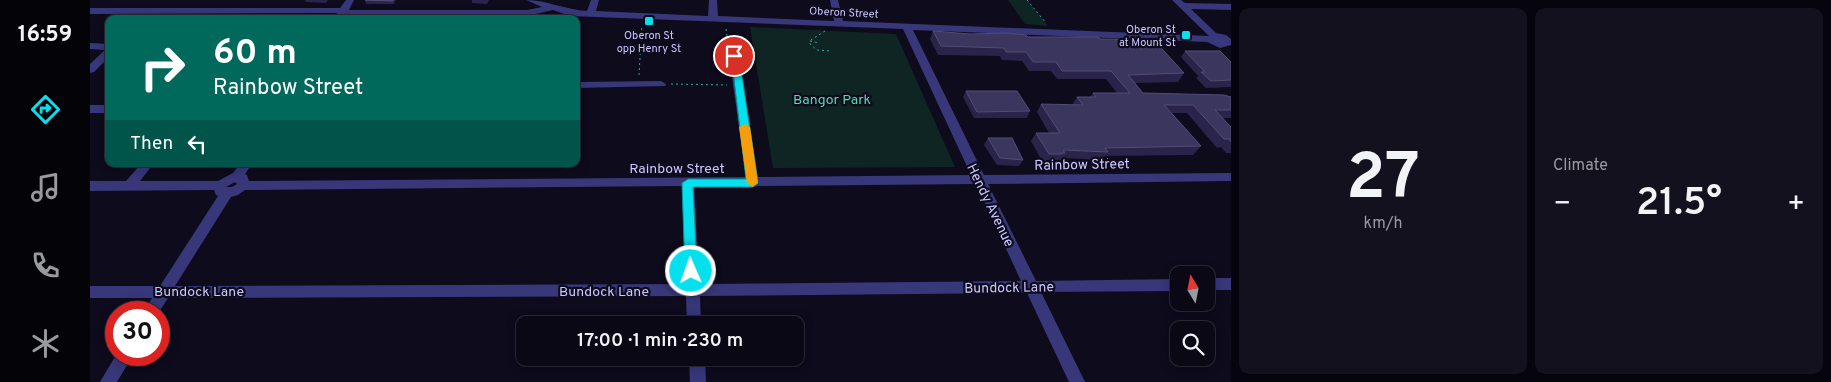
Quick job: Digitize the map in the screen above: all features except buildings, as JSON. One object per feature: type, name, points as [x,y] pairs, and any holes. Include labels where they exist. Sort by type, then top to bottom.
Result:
[{"type":"street","points":[[94,11],[110,0]]},
{"type":"street","points":[[150,10],[161,0]]},
{"type":"street","points":[[285,15],[296,0]]},
{"type":"street","points":[[340,15],[350,0]]},
{"type":"street","points":[[530,0],[551,8]]},
{"type":"street","points":[[592,14],[595,0]]},
{"type":"street","points":[[713,0],[713,20]]},
{"type":"street","points":[[834,0],[839,24]]},
{"type":"street","points":[[1179,3],[1231,7]]},
{"type":"street","points":[[1179,3],[1211,37],[1228,44]]},
{"type":"street","name":"Oberon Street","points":[[94,11],[289,10],[340,15],[528,13],[551,8],[570,13],[713,20],[1211,37]]},
{"type":"street","name":"Hendy Avenue","points":[[907,28],[1077,382]]},
{"type":"street","points":[[90,46],[105,47]]},
{"type":"street","points":[[90,70],[105,55]]},
{"type":"street","points":[[734,56],[753,183]]},
{"type":"street","points":[[580,85],[661,84]]},
{"type":"street","points":[[90,109],[105,109]]},
{"type":"street","points":[[130,185],[145,167]]},
{"type":"street","points":[[90,186],[130,185],[223,189],[234,192],[245,167]]},
{"type":"street","name":"Rainbow Street","points":[[240,181],[753,183],[1231,177]]},
{"type":"street","points":[[688,183],[693,316]]},
{"type":"street","points":[[159,301],[223,189]]},
{"type":"street","points":[[1215,284],[1231,284]]},
{"type":"street","name":"Bundock Lane","points":[[90,292],[692,290],[1170,285]]},
{"type":"street","points":[[108,382],[118,366]]},
{"type":"street","points":[[697,366],[698,382]]},
{"type":"path","points":[[1027,0],[1049,27]]},
{"type":"path","points":[[638,84],[642,23]]},
{"type":"path","points":[[810,41],[825,32],[824,24]]},
{"type":"path","points":[[810,41],[819,43]]},
{"type":"path","points":[[810,41],[813,48],[831,51]]},
{"type":"path","points":[[661,84],[731,85]]},
{"type":"path","points":[[1102,152],[1112,166]]},
{"type":"green space","points":[[1008,0],[1027,0],[1048,26],[1025,24]]},
{"type":"green space","name":"Bangor Park","points":[[750,27],[896,34],[955,167],[773,168]]},
{"type":"slow traffic","points":[[745,127],[752,183]]},
{"type":"place","name":"Oberon St opp Henry St","points":[[649,21]]},
{"type":"place","name":"Oberon St at Mount St","points":[[1186,35]]},
{"type":"route","points":[[691,271],[688,183],[753,183],[734,56]]}]
